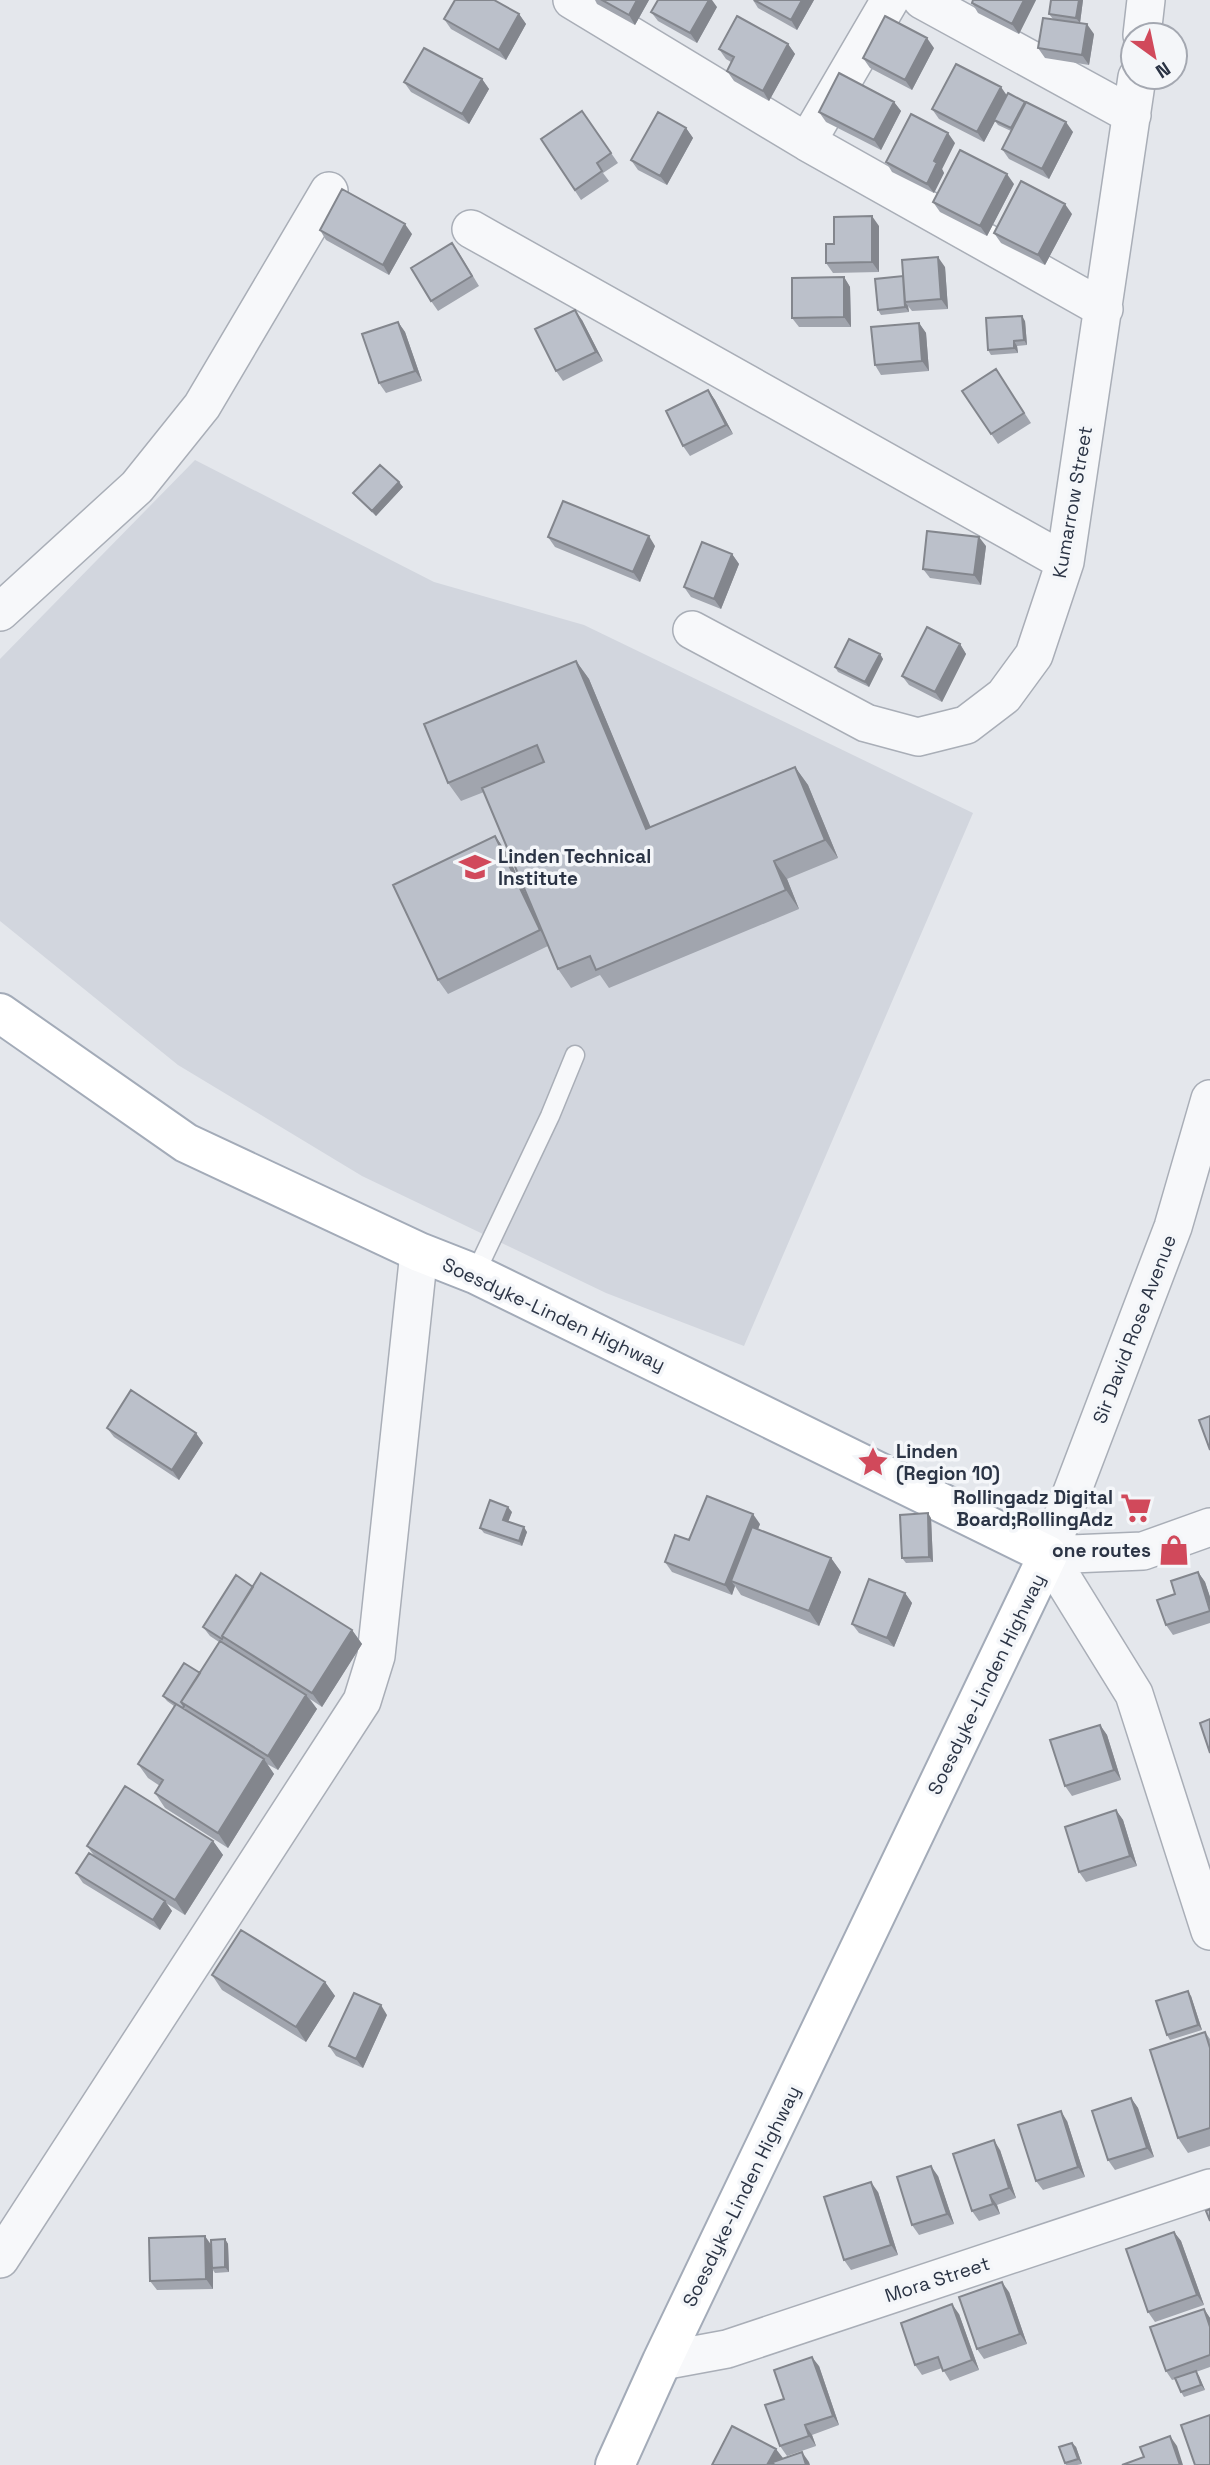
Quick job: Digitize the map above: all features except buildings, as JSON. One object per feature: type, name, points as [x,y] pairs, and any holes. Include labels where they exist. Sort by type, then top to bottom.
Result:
[{"type":"main road","name":"Soesdyke-Linden Highway","points":[[0,1013],[186,1143],[419,1252],[475,1274],[1048,1555],[662,2361],[615,2465]]},
{"type":"street","points":[[572,0],[807,142],[1104,309]]},
{"type":"street","points":[[807,142],[890,0]]},
{"type":"street","points":[[922,0],[1132,115]]},
{"type":"street","points":[[1144,21],[1146,0]]},
{"type":"street","name":"Kumarrow Street","points":[[692,630],[866,723],[918,737],[966,725],[1004,696],[1034,655],[1065,562],[1135,91]]},
{"type":"street","points":[[0,612],[137,487],[202,406],[329,191]]},
{"type":"street","points":[[471,229],[1065,562]]},
{"type":"street","name":"Sir David Rose Avenue","points":[[1048,1555],[1173,1227],[1210,1099]]},
{"type":"street","points":[[0,2259],[362,1700],[376,1656],[419,1252]]},
{"type":"street","points":[[1210,1527],[1143,1551],[1048,1555],[1134,1694],[1197,1849],[1210,1931]]},
{"type":"street","name":"Mora Street","points":[[662,2361],[727,2348],[1210,2188]]},
{"type":"lane","points":[[475,1274],[550,1116],[575,1055]]},
{"type":"shaded area","name":"Linden Technical Institute","points":[[195,460],[434,582],[584,625],[973,813],[744,1346],[606,1293],[362,1176],[178,1065],[0,921],[0,659]]},
{"type":"place","name":"Linden Technical Institute","points":[[475,867]]},
{"type":"place","name":"Linden (Region 10)","points":[[873,1462]]},
{"type":"place","name":"Rollingadz Digital Board;RollingAdz","points":[[1136,1508]]},
{"type":"place","name":"one routes","points":[[1174,1550]]}]
